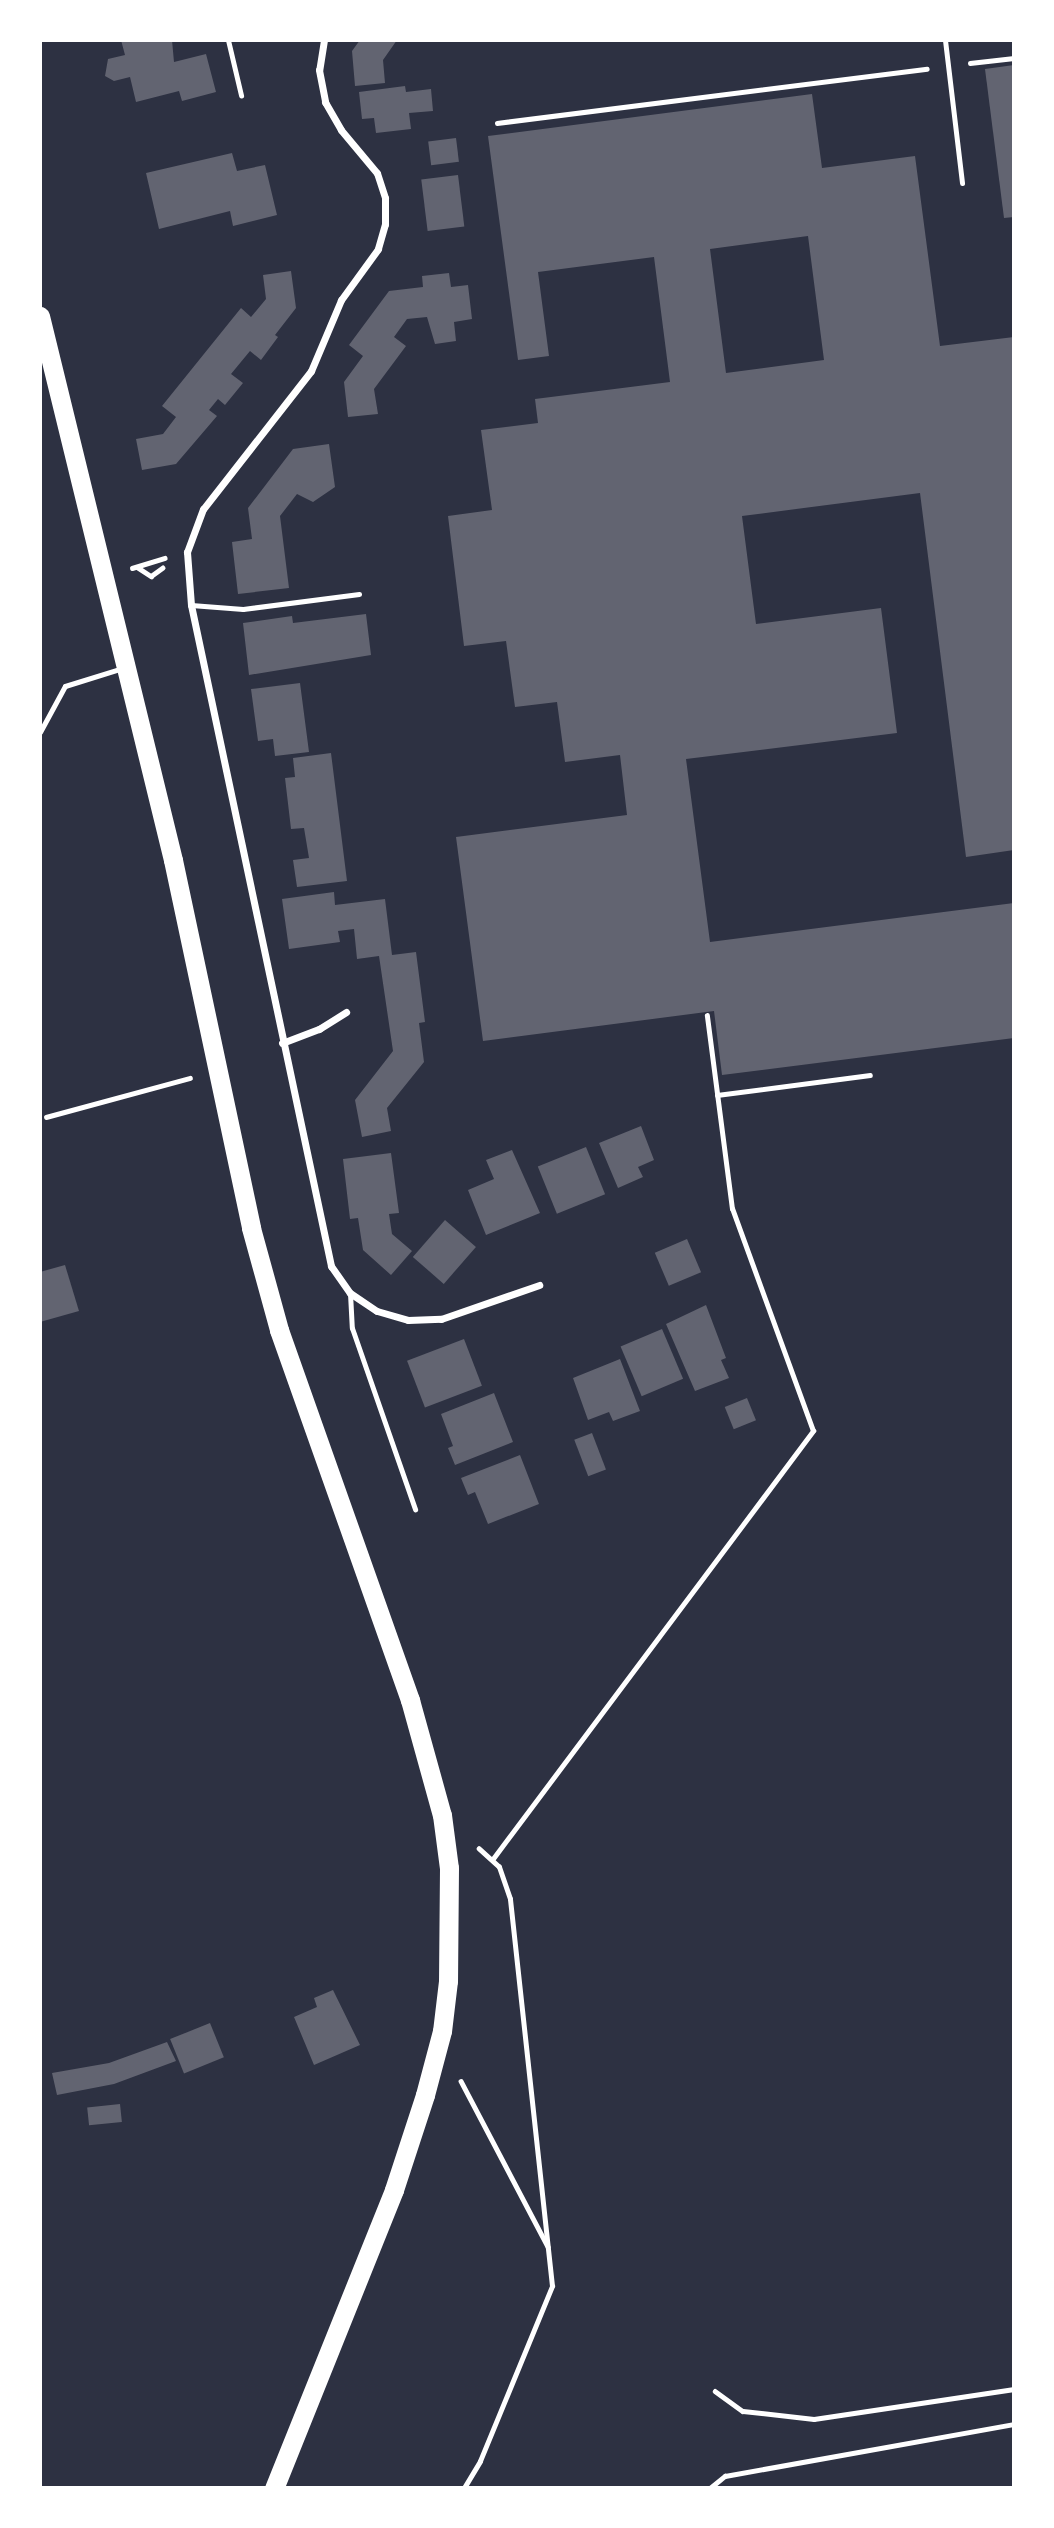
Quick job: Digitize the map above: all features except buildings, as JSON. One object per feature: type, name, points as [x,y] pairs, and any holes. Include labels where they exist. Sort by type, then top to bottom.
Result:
[{"type":"highway","points":[[40,316],[127,667],[279,1330],[410,1700],[442,1815],[451,1932],[440,2040],[394,2190],[274,2488]]},
{"type":"street","points":[[324,40],[319,70],[325,102],[341,130],[377,173],[385,198],[386,224],[378,249],[341,300],[311,371],[203,509],[187,552],[191,605],[321,1235],[331,1266],[350,1293],[377,1311],[408,1320],[430,1320],[539,1285]]},
{"type":"street","points":[[282,1043],[319,1029],[346,1012]]},
{"type":"lane","points":[[228,40],[241,95]]},
{"type":"lane","points":[[945,40],[962,183]]},
{"type":"lane","points":[[191,605],[243,609],[359,594]]},
{"type":"lane","points":[[40,732],[65,686],[127,667]]},
{"type":"lane","points":[[350,1293],[352,1328],[415,1509]]},
{"type":"path","points":[[497,123],[1014,58]]},
{"type":"path","points":[[169,557],[151,576],[136,567],[158,560],[169,557]]},
{"type":"path","points":[[492,1860],[813,1431],[732,1209],[707,1016]]},
{"type":"path","points":[[46,1117],[218,1070]]},
{"type":"path","points":[[717,1095],[870,1075]]},
{"type":"path","points":[[442,1815],[492,1860],[510,1899],[518,1949],[552,2286],[480,2461],[464,2488]]},
{"type":"path","points":[[440,2040],[549,2249]]},
{"type":"path","points":[[715,2391],[743,2411],[814,2419],[1014,2389]]},
{"type":"path","points":[[710,2488],[725,2476],[1014,2424]]}]
